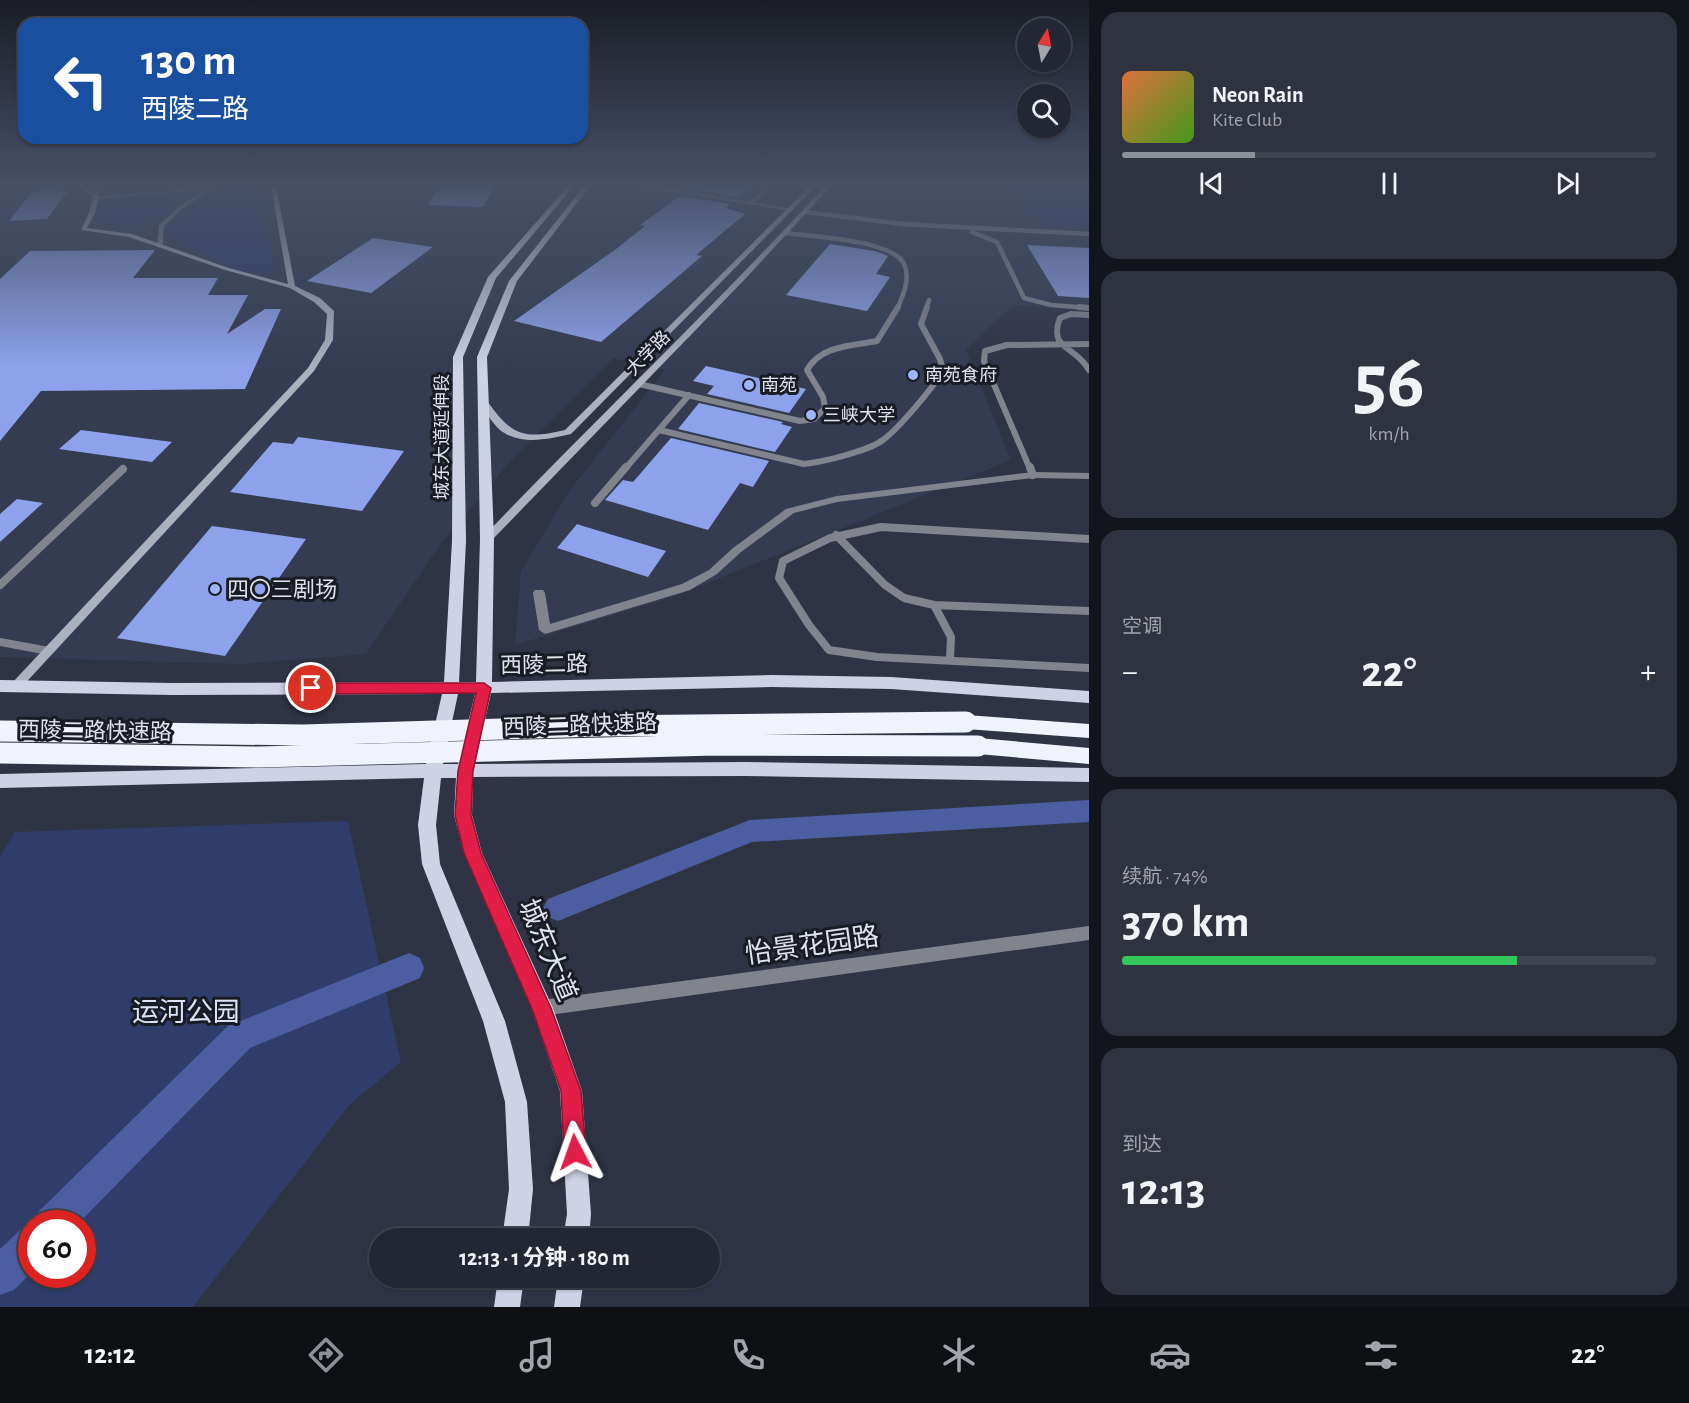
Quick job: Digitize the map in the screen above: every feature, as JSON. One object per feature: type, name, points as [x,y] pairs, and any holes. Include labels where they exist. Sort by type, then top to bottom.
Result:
[{"type":"highway","name":"西陵二路快速路","points":[[0,731],[303,735],[599,726],[966,722],[1089,731]]},
{"type":"highway","name":"西陵二路快速路","points":[[0,753],[258,757],[715,745],[978,746],[1089,756]]},
{"type":"main road","points":[[8,686],[49,651],[311,369],[328,340],[331,313],[317,300],[292,287],[227,269],[168,247]]},
{"type":"main road","points":[[285,247],[292,287]]},
{"type":"main road","name":"城东大道延伸段","points":[[451,688],[459,542],[458,357],[492,277],[518,247]]},
{"type":"main road","name":"城东大道延伸段","points":[[484,688],[487,539],[482,357],[513,281],[539,247]]},
{"type":"main road","name":"大学路","points":[[484,403],[507,430],[523,435],[548,437],[568,432],[753,247]]},
{"type":"main road","name":"大学路","points":[[487,539],[559,462],[639,384],[771,247]]},
{"type":"main road","name":"西陵二路","points":[[8,686],[172,689],[484,688],[771,681],[891,683],[1089,697]]},
{"type":"main road","points":[[451,688],[434,771],[427,825],[431,864],[495,1021],[516,1102],[521,1189],[516,1228]]},
{"type":"main road","name":"城东大道","points":[[484,688],[465,771],[463,815],[473,853],[542,1008],[571,1091],[579,1214],[577,1228]]},
{"type":"main road","points":[[0,781],[434,771],[745,769],[1089,775]]},
{"type":"main road","points":[[507,1307],[510,1288]]},
{"type":"main road","points":[[567,1307],[570,1288]]},
{"type":"street","points":[[539,592],[545,630],[686,586],[713,572],[737,550],[790,511],[837,498],[1033,475],[1089,476]]},
{"type":"street","name":"怡景花园路","points":[[542,1008],[1089,933]]},
{"type":"lane","points":[[639,384],[800,421],[814,419],[825,408],[823,397],[807,370],[811,361],[821,354],[839,348],[877,341],[904,294],[907,270],[900,258],[874,247]]},
{"type":"lane","points":[[999,247],[1024,298],[1051,305],[1089,308]]},
{"type":"lane","points":[[658,430],[804,464],[870,447],[882,440],[924,397],[937,382],[943,370],[940,358],[921,324],[929,300]]},
{"type":"lane","points":[[1089,315],[1071,314],[1060,318],[1055,331],[1058,341],[1083,360],[1089,370]]},
{"type":"lane","points":[[1033,475],[984,361],[985,351],[992,347],[1047,345],[1058,341],[1089,344]]},
{"type":"lane","points":[[595,503],[689,395]]},
{"type":"lane","points":[[0,585],[123,469]]},
{"type":"lane","points":[[1089,539],[881,527],[836,535],[798,551],[783,561],[779,578],[809,625],[829,650],[877,657],[1089,668]]},
{"type":"lane","points":[[836,535],[885,585],[904,598],[934,605],[1089,611]]},
{"type":"lane","points":[[934,605],[951,634],[953,645],[950,660]]},
{"type":"lane","points":[[0,642],[49,651]]},
{"type":"shaded area","points":[[0,247],[1089,247],[1089,310],[1013,305],[966,350],[1011,460],[673,597],[515,645],[521,571],[570,490],[665,370],[613,358],[515,456],[441,543],[366,654],[241,664],[0,657]]},
{"type":"green space","points":[[189,247],[270,247],[275,266],[270,272],[261,273],[235,268]]},
{"type":"green space","name":"运河公园","points":[[348,821],[401,1062],[350,1104],[193,1307],[0,1307],[0,856],[15,832]]},
{"type":"building","points":[[359,247],[433,247],[371,293],[307,281]]},
{"type":"building","points":[[619,247],[706,247],[696,255],[702,256],[601,342],[514,321]]},
{"type":"building","points":[[827,247],[849,247],[875,251],[888,256],[876,274],[890,277],[867,311],[786,295]]},
{"type":"building","points":[[1028,247],[1089,248],[1089,298],[1058,296]]},
{"type":"building","points":[[155,250],[133,278],[218,278],[208,295],[248,295],[227,334],[265,309],[281,309],[245,389],[41,391],[0,441],[0,279],[30,251]]},
{"type":"building","name":"南苑","points":[[706,366],[806,389],[789,413],[707,394],[714,386],[693,381]]},
{"type":"building","points":[[699,403],[783,422],[781,424],[792,427],[775,452],[678,429]]},
{"type":"building","points":[[81,430],[172,442],[152,462],[59,449]]},
{"type":"building","points":[[298,437],[404,451],[362,511],[230,492],[273,442],[293,444]]},
{"type":"building","points":[[671,438],[769,461],[753,487],[740,483],[708,530],[605,500],[623,480],[633,482]]},
{"type":"building","points":[[17,499],[43,503],[0,542],[0,514]]},
{"type":"building","points":[[577,524],[666,551],[648,577],[557,548]]},
{"type":"building","name":"四〇三剧场","points":[[212,526],[306,539],[225,656],[117,638]]},
{"type":"waterway","points":[[558,908],[750,831],[1089,811]]},
{"type":"waterway","points":[[66,1210],[239,1037],[409,968]]},
{"type":"waterway","points":[[0,1276],[18,1258]]},
{"type":"place","name":"南苑食府","points":[[913,375]]},
{"type":"place","name":"南苑","points":[[749,385]]},
{"type":"place","name":"三峡大学","points":[[811,415]]},
{"type":"place","name":"四〇三剧场","points":[[215,589]]},
{"type":"route","points":[[311,688],[484,688],[465,771],[463,815],[473,853],[542,1008],[571,1091],[575,1152]]}]
